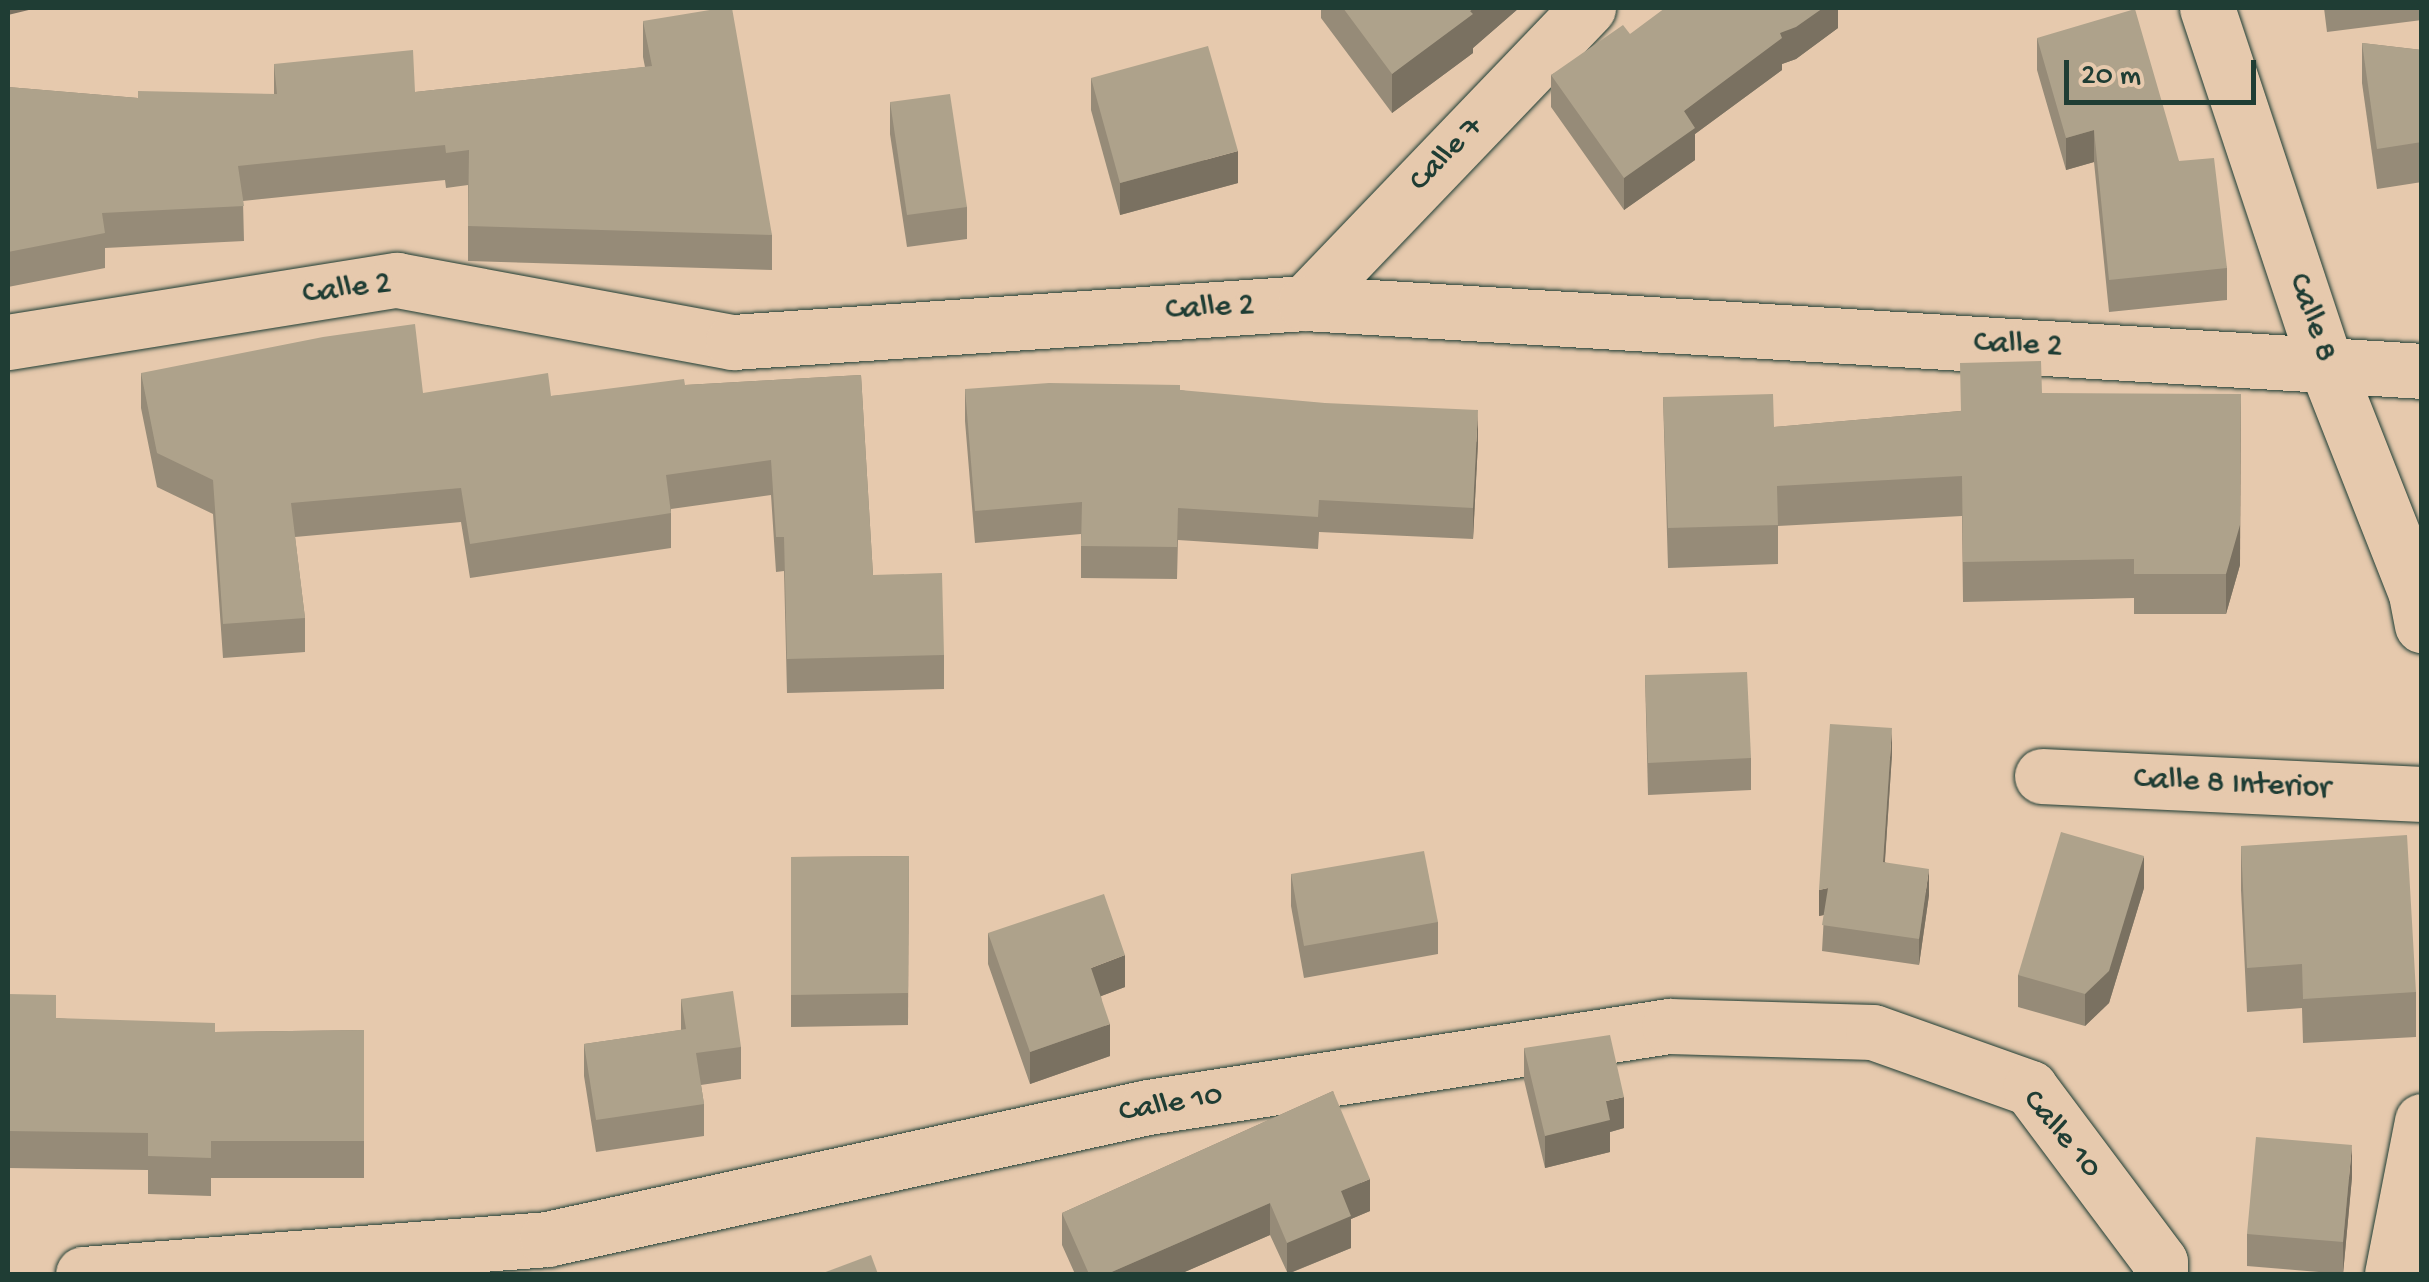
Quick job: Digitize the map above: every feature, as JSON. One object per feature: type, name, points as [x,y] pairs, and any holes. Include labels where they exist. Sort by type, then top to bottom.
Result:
[{"type":"street","name":"Calle 7","points":[[1305,303],[1588,8]]},
{"type":"street","name":"Calle 8","points":[[2207,8],[2326,364],[2416,594],[2422,625]]},
{"type":"street","name":"Calle 2","points":[[8,342],[397,280],[733,342],[1305,303],[2422,371]]},
{"type":"street","name":"Calle 8 Interior","points":[[2042,776],[2422,794]]},
{"type":"street","name":"Calle 10","points":[[82,1274],[547,1239],[1148,1107],[1669,1026],[1872,1032],[2030,1088],[2160,1262],[2160,1274]]},
{"type":"street","points":[[2392,1274],[2422,1121]]},
{"type":"building","points":[[732,8],[772,235],[468,226],[469,150],[446,153],[445,145],[238,166],[244,206],[102,213],[105,233],[8,252],[8,87],[138,98],[138,91],[277,94],[274,64],[413,50],[415,92],[652,66],[643,21]]},
{"type":"building","points":[[1343,8],[1474,8],[1470,11],[1473,14],[1392,74]]},
{"type":"building","points":[[1665,8],[1823,8],[1780,33],[1782,38],[1684,111],[1695,128],[1624,178],[1551,75],[1623,25],[1630,34]]},
{"type":"building","points":[[2135,9],[2179,161],[2214,158],[2227,268],[2109,280],[2094,130],[2066,138],[2037,38]]},
{"type":"building","points":[[2362,43],[2422,50],[2422,142],[2377,149]]},
{"type":"building","points":[[1208,46],[1238,151],[1120,183],[1091,78]]},
{"type":"building","points":[[950,94],[967,207],[907,215],[890,102]]},
{"type":"building","points":[[415,324],[423,393],[548,373],[551,396],[684,379],[685,385],[861,375],[873,575],[942,573],[944,655],[787,659],[784,537],[776,537],[771,460],[666,475],[671,513],[470,544],[461,488],[291,503],[305,618],[223,624],[213,480],[157,453],[141,373],[323,337]]},
{"type":"building","points":[[2041,361],[2042,393],[2241,394],[2240,525],[2226,574],[2134,574],[2134,559],[1963,562],[1962,476],[1777,486],[1778,525],[1668,528],[1663,397],[1773,394],[1774,427],[1961,411],[1960,363]]},
{"type":"building","points":[[1049,383],[1180,385],[1180,390],[1325,403],[1478,410],[1473,508],[1319,500],[1318,517],[1178,508],[1177,547],[1081,546],[1082,502],[975,511],[965,389]]},
{"type":"building","points":[[1747,672],[1751,758],[1648,763],[1645,675]]},
{"type":"building","points":[[1830,724],[1892,728],[1883,862],[1929,869],[1919,939],[1822,925],[1828,888],[1819,890]]},
{"type":"building","points":[[2061,832],[2144,856],[2109,971],[2085,994],[2018,975]]},
{"type":"building","points":[[2407,835],[2416,992],[2303,999],[2302,964],[2247,968],[2241,846]]},
{"type":"building","points":[[1424,851],[1438,922],[1304,946],[1291,874]]},
{"type":"building","points":[[909,856],[908,993],[791,995],[791,857]]},
{"type":"building","points":[[1104,894],[1125,955],[1091,968],[1110,1024],[1030,1052],[988,933]]},
{"type":"building","points":[[733,991],[741,1047],[696,1053],[704,1104],[596,1120],[584,1044],[686,1029],[681,999]]},
{"type":"building","points":[[8,994],[56,995],[56,1018],[215,1023],[215,1032],[364,1030],[364,1141],[211,1141],[211,1158],[148,1156],[148,1133],[8,1131]]},
{"type":"building","points":[[1610,1035],[1624,1097],[1606,1101],[1610,1120],[1545,1136],[1524,1048]]},
{"type":"building","points":[[1333,1091],[1370,1179],[1341,1191],[1351,1216],[1287,1243],[1270,1203],[1107,1274],[1089,1274],[1062,1213]]},
{"type":"building","points":[[2256,1137],[2352,1145],[2343,1242],[2247,1234]]},
{"type":"building","points":[[871,1255],[878,1274],[823,1273]]}]
